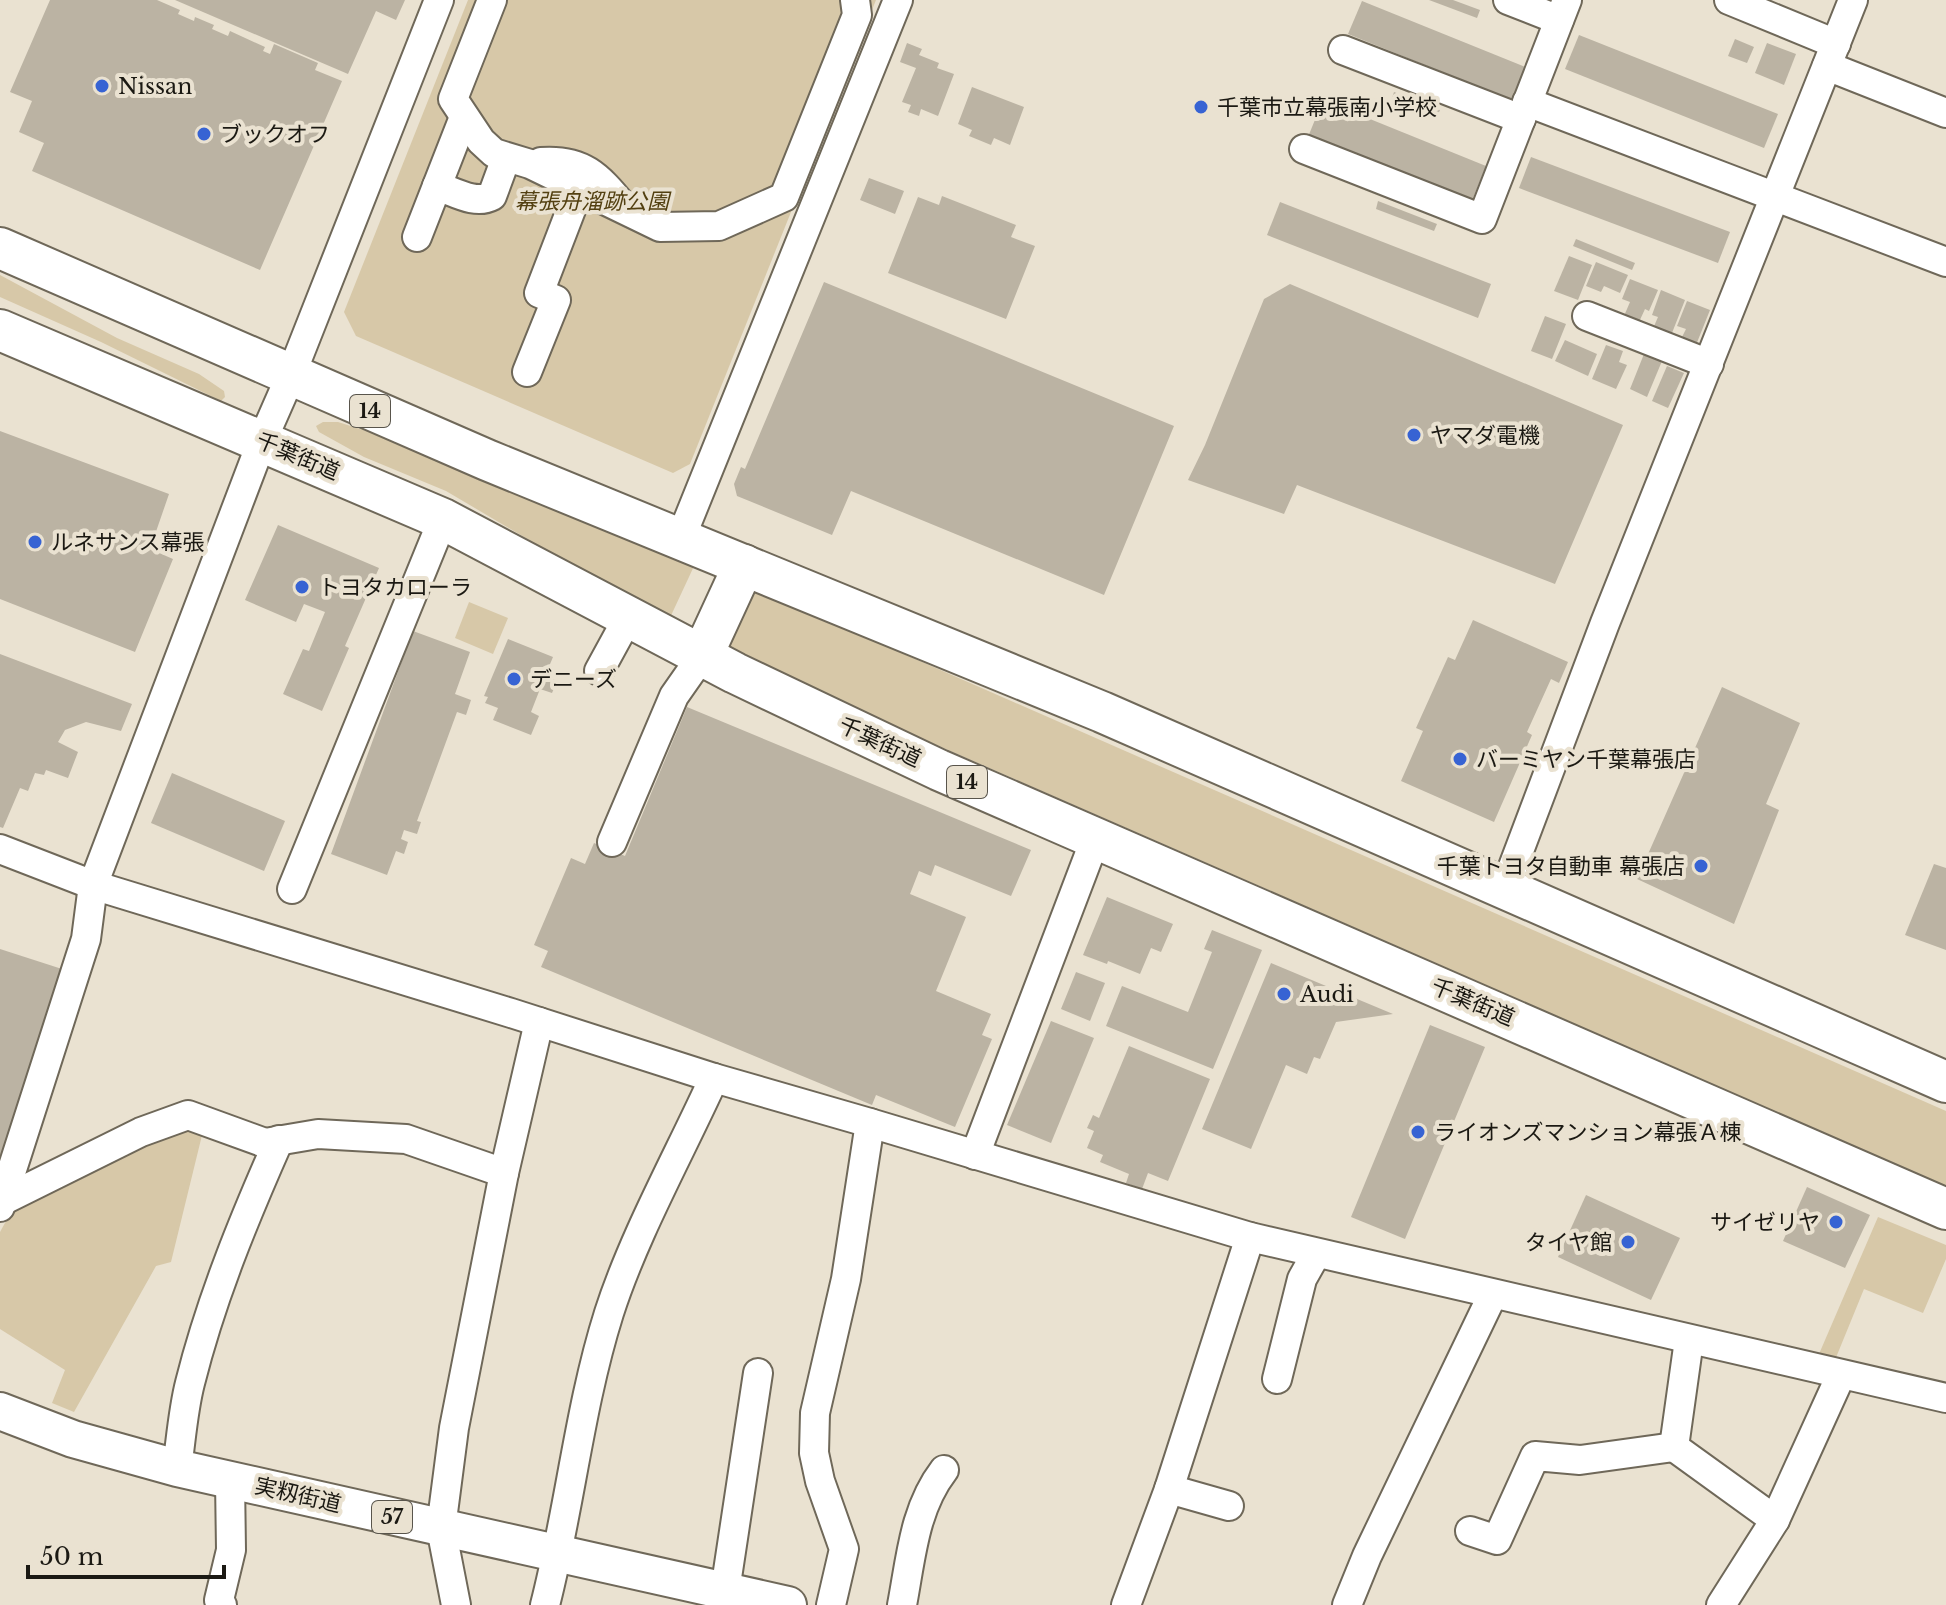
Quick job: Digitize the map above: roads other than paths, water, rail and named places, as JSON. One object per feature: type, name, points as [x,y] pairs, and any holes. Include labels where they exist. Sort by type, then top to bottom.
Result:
[{"type":"highway","name":"14","points":[[0,248],[459,448],[1102,712],[1946,1082]]},
{"type":"highway","name":"千葉街道","points":[[0,330],[443,519],[702,656],[939,770],[1946,1209]]},
{"type":"highway","points":[[702,656],[744,565]]},
{"type":"main road","name":"実籾街道","points":[[0,1411],[73,1439],[177,1468],[788,1605]]},
{"type":"street","points":[[2,1203],[86,939],[93,885],[262,441],[439,0]]},
{"type":"street","points":[[417,237],[437,186],[450,102],[492,0]]},
{"type":"street","points":[[450,102],[494,153],[518,161],[660,227],[719,226],[784,197],[857,15],[855,0]]},
{"type":"street","points":[[680,540],[898,0]]},
{"type":"street","points":[[1304,149],[1482,219],[1563,10],[1508,0]]},
{"type":"street","points":[[1729,0],[1946,113]]},
{"type":"street","points":[[1505,888],[1600,638],[1853,0]]},
{"type":"street","points":[[1343,50],[1776,196],[1946,262]]},
{"type":"street","points":[[518,161],[553,162],[586,168],[599,177],[632,215]]},
{"type":"street","points":[[437,186],[479,201],[488,199],[518,161]]},
{"type":"street","points":[[527,372],[556,300],[539,293],[579,189]]},
{"type":"street","points":[[1587,316],[1709,364]]},
{"type":"street","points":[[292,889],[443,519]]},
{"type":"street","points":[[599,671],[629,616]]},
{"type":"street","points":[[612,842],[674,696],[702,656]]},
{"type":"street","points":[[975,1155],[1096,837]]},
{"type":"street","points":[[0,849],[93,885],[714,1078],[1250,1237],[1946,1398]]},
{"type":"street","points":[[456,1605],[441,1528],[454,1428],[504,1173],[539,1022]]},
{"type":"street","points":[[545,1605],[559,1553],[585,1408],[609,1313],[630,1259],[714,1078]]},
{"type":"street","points":[[2,1203],[127,1138],[188,1115],[265,1143],[318,1134],[406,1139],[504,1173]]},
{"type":"street","points":[[831,1605],[844,1549],[820,1481],[814,1453],[815,1413],[846,1279],[870,1123]]},
{"type":"street","points":[[177,1468],[189,1386],[209,1317],[240,1227],[279,1140]]},
{"type":"street","points":[[1126,1605],[1169,1489],[1250,1237]]},
{"type":"street","points":[[1277,1379],[1302,1279],[1316,1254]]},
{"type":"street","points":[[1347,1605],[1367,1556],[1493,1294]]},
{"type":"street","points":[[1674,1447],[1689,1340]]},
{"type":"street","points":[[725,1591],[758,1373]]},
{"type":"street","points":[[1721,1605],[1775,1520],[1841,1375]]},
{"type":"street","points":[[1470,1531],[1497,1540],[1535,1456],[1580,1460],[1674,1447],[1775,1520]]},
{"type":"street","points":[[902,1605],[917,1521],[934,1483],[944,1470]]},
{"type":"street","points":[[219,1603],[231,1550],[230,1480]]},
{"type":"street","points":[[1169,1489],[1229,1506]]},
{"type":"place","name":"Nissan","points":[[102,86]]},
{"type":"place","name":"千葉市立幕張南小学校","points":[[1201,107]]},
{"type":"place","name":"ブックオフ","points":[[204,134]]},
{"type":"place","name":"ヤマダ電機","points":[[1414,435]]},
{"type":"place","name":"ルネサンス幕張","points":[[35,542]]},
{"type":"place","name":"トヨタカローラ","points":[[302,587]]},
{"type":"place","name":"デニーズ","points":[[514,679]]},
{"type":"place","name":"バーミヤン千葉幕張店","points":[[1460,759]]},
{"type":"place","name":"千葉トヨタ自動車 幕張店","points":[[1701,866]]},
{"type":"place","name":"Audi","points":[[1284,994]]},
{"type":"place","name":"ライオンズマンション幕張Ａ棟","points":[[1418,1132]]},
{"type":"place","name":"サイゼリヤ","points":[[1836,1222]]},
{"type":"place","name":"タイヤ館","points":[[1628,1242]]},
{"type":"park label","name":"幕張舟溜跡公園","points":[[592,201]]}]
